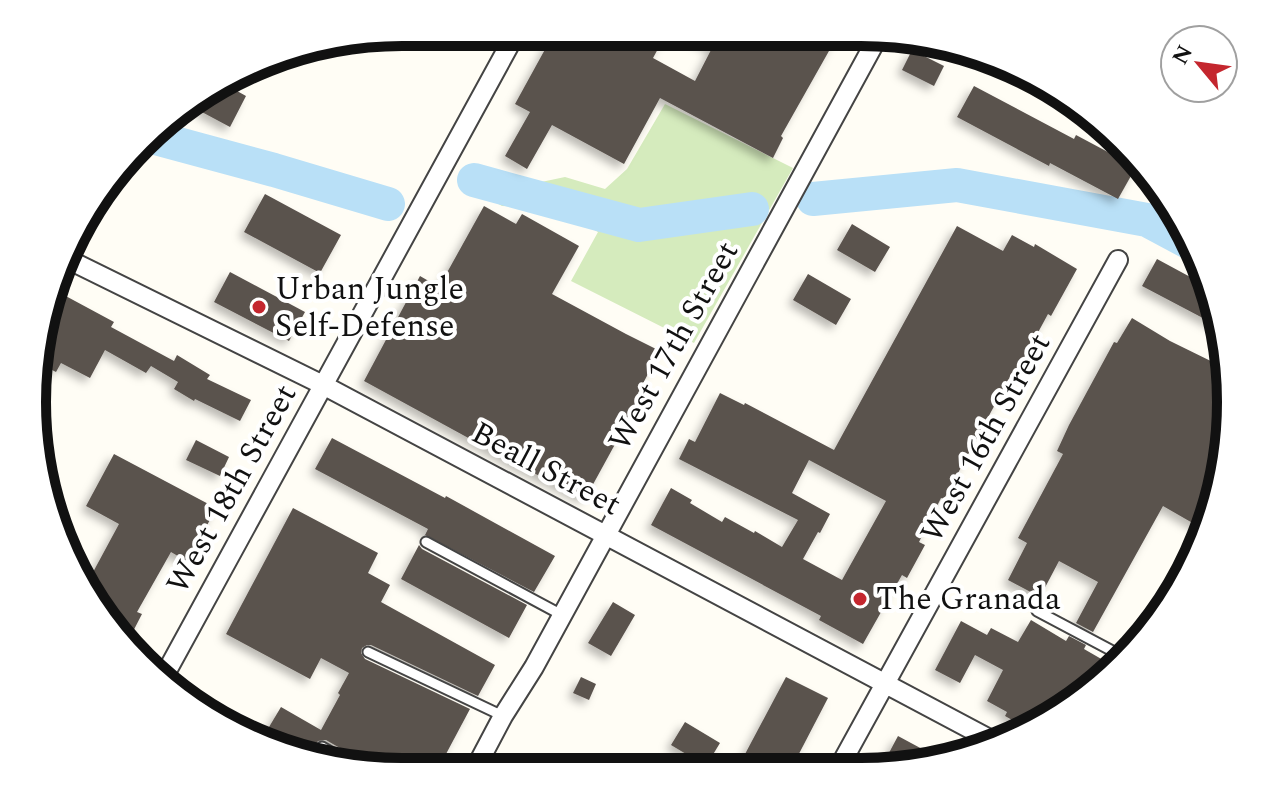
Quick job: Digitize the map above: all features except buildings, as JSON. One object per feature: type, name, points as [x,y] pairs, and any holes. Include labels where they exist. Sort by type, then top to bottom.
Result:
[{"type":"street","name":"West 18th Street","points":[[167,670],[509,46]]},
{"type":"street","name":"West 17th Street","points":[[481,758],[534,667],[873,47]]},
{"type":"street","name":"West 16th Street","points":[[844,758],[1118,260]]},
{"type":"street","name":"Beall Street","points":[[75,263],[323,385],[983,736]]},
{"type":"lane","points":[[426,542],[562,615]]},
{"type":"lane","points":[[1037,611],[1115,652]]},
{"type":"lane","points":[[368,652],[503,716]]},
{"type":"lane","points":[[322,747],[326,750]]},
{"type":"green space","points":[[665,104],[793,168],[694,343],[571,281],[598,232],[554,208],[502,206],[465,185],[477,165],[527,185],[565,177],[605,189],[627,169]]},
{"type":"waterway","points":[[161,139],[388,204]]},
{"type":"waterway","points":[[474,180],[639,225],[752,209]]},
{"type":"waterway","points":[[813,199],[957,185],[1147,220],[1175,235]]},
{"type":"place","name":"Urban Jungle Self-Defense","points":[[259,307]]},
{"type":"place","name":"The Granada","points":[[860,599]]}]
